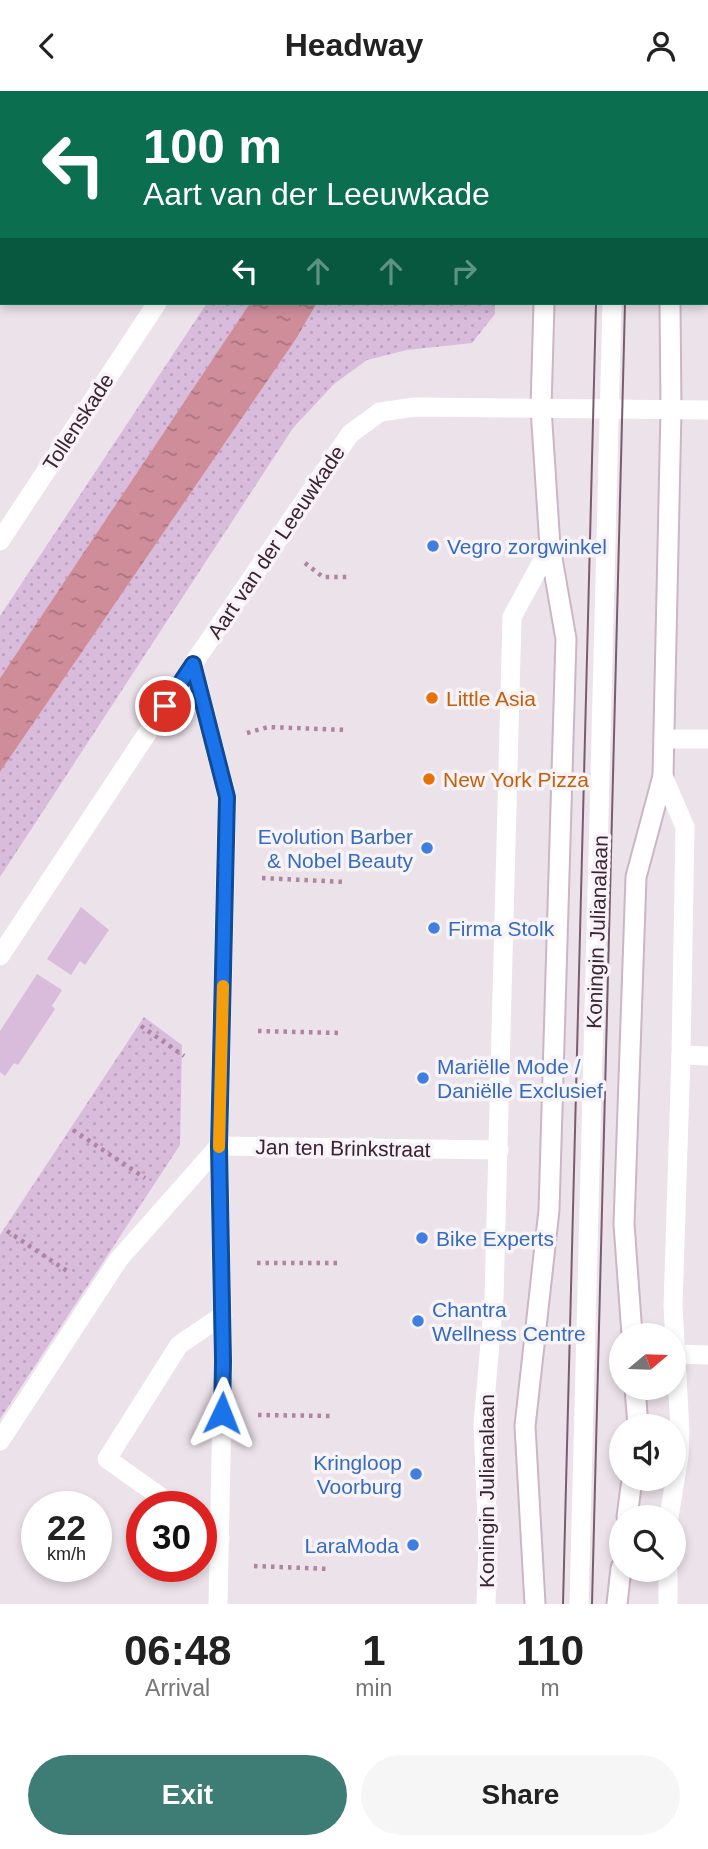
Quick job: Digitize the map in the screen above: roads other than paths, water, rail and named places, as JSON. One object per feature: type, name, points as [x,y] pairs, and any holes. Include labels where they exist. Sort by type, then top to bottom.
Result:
[{"type":"street","name":"Tollenskade","points":[[0,541],[156,305]]},
{"type":"street","name":"Koningin Julianalaan","points":[[535,1604],[526,1426],[549,1210],[566,639],[550,547],[541,408],[544,305]]},
{"type":"street","name":"Koningin Julianalaan","points":[[579,1604],[612,305]]},
{"type":"street","name":"Koningin Julianalaan","points":[[631,1323],[624,1224],[636,877],[663,776],[671,410],[670,305]]},
{"type":"street","name":"Aart van der Leeuwkade","points":[[0,956],[193,664],[350,434],[380,412],[415,407],[708,410]]},
{"type":"street","name":"Koningin Julianalaan","points":[[486,1604],[488,1543],[483,1424],[494,1297],[512,618],[550,547]]},
{"type":"street","points":[[193,664],[227,797],[219,1146],[223,1315],[218,1604]]},
{"type":"street","points":[[663,739],[708,739]]},
{"type":"street","name":"Koningin Julianalaan","points":[[663,776],[685,827],[674,1323]]},
{"type":"street","points":[[681,1055],[708,1056]]},
{"type":"street","points":[[0,1441],[119,1259],[219,1146]]},
{"type":"street","name":"Jan ten Brinkstraat","points":[[219,1146],[499,1150]]},
{"type":"street","points":[[152,1491],[107,1459],[178,1345],[223,1315]]},
{"type":"street","points":[[686,1354],[708,1355]]},
{"type":"street","name":"Koningin Julianalaan","points":[[671,1505],[679,1456],[678,1400]]},
{"type":"street","points":[[617,1604],[619,1582]]},
{"type":"street","points":[[668,1582],[668,1604]]},
{"type":"water","points":[[249,305],[316,305],[296,339],[0,772],[0,678]]},
{"type":"tram line","points":[[563,1604],[596,305]]},
{"type":"tram line","points":[[592,1604],[625,305]]},
{"type":"place","name":"Vegro zorgwinkel","points":[[433,546]]},
{"type":"place","name":"Little Asia","points":[[432,698]]},
{"type":"place","name":"New York Pizza","points":[[429,779]]},
{"type":"place","name":"Evolution Barber & Nobel Beauty","points":[[427,848]]},
{"type":"place","name":"Firma Stolk","points":[[434,928]]},
{"type":"place","name":"Mariëlle Mode / Daniëlle Exclusief","points":[[423,1078]]},
{"type":"place","name":"Bike Experts","points":[[422,1238]]},
{"type":"place","name":"Chantra Wellness Centre","points":[[418,1321]]},
{"type":"place","name":"Kringloop Voorburg","points":[[416,1474]]},
{"type":"place","name":"LaraModa","points":[[413,1545]]}]
